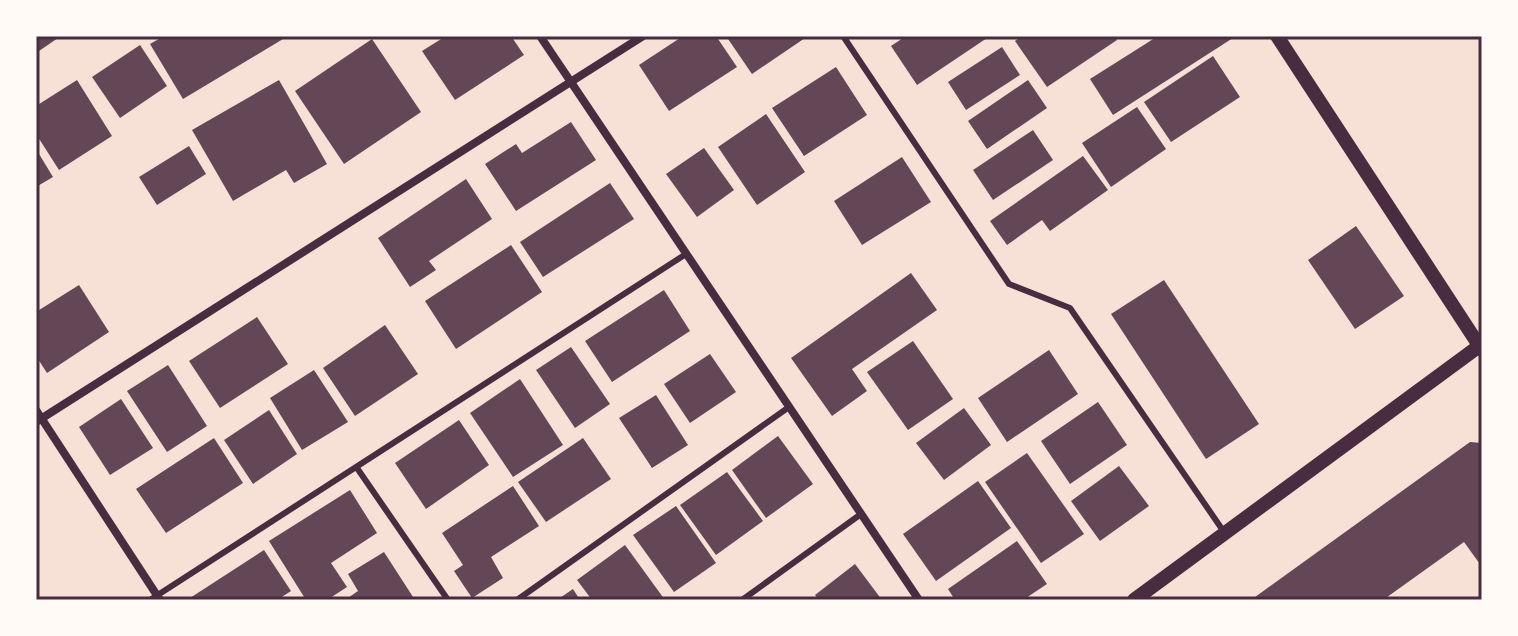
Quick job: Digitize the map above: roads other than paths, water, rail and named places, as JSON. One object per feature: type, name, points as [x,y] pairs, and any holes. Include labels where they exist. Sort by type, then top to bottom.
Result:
[{"type":"street","points":[[540,36],[919,600]]},
{"type":"street","points":[[39,421],[643,36]]},
{"type":"street","points":[[1134,600],[1481,347],[1277,36]]},
{"type":"street","points":[[36,410],[39,421],[156,599]]},
{"type":"lane","points":[[843,36],[1009,284],[1070,308],[1225,534]]},
{"type":"lane","points":[[156,599],[686,254]]},
{"type":"lane","points":[[517,600],[789,407]]},
{"type":"lane","points":[[357,468],[448,600]]},
{"type":"lane","points":[[742,600],[861,514]]}]
